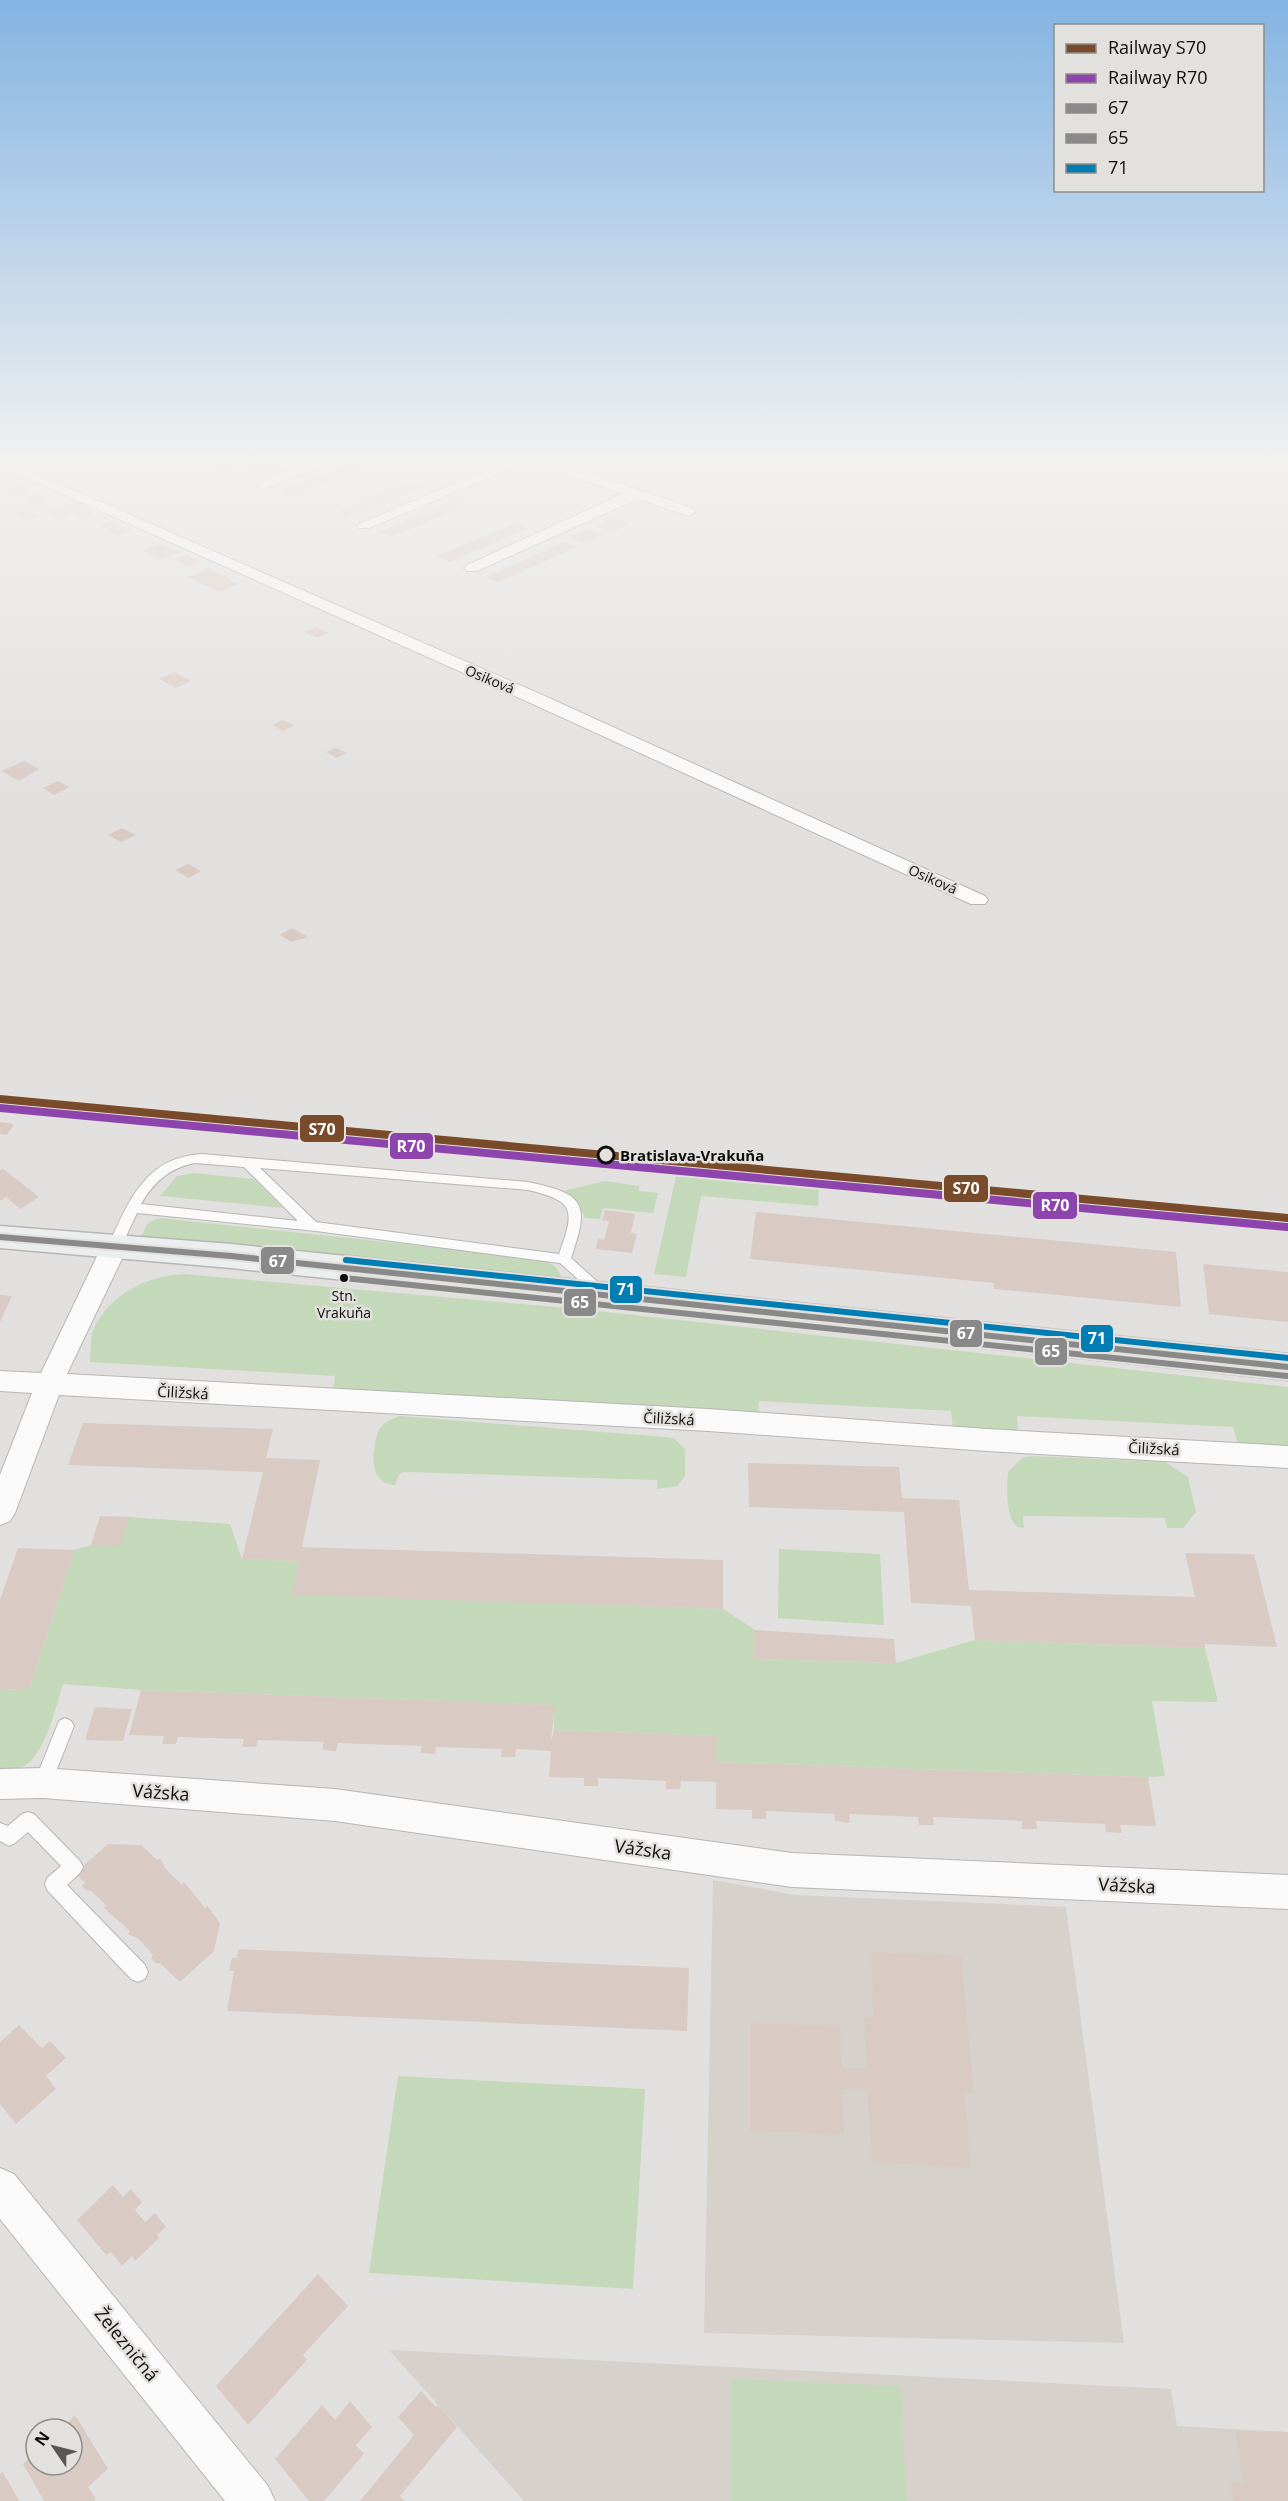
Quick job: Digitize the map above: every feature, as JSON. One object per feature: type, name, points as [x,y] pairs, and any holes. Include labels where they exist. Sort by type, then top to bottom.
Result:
[{"type":"street","name":"Osiková","points":[[256,575],[978,900]]},
{"type":"street","points":[[0,1237],[231,1256],[1288,1367]]},
{"type":"street","points":[[0,1513],[49,1384],[115,1246]]},
{"type":"street","name":"Čiližská","points":[[0,1381],[708,1420],[987,1440],[1288,1457]]},
{"type":"street","name":"Vážska","points":[[1,1788],[43,1783],[335,1805],[792,1870],[1288,1892]]},
{"type":"street","name":"Železničná","points":[[0,2187],[253,2501]]},
{"type":"lane","points":[[115,1246],[144,1186],[174,1164],[194,1159],[490,1181],[560,1193],[573,1203],[578,1221],[564,1259]]},
{"type":"lane","points":[[247,1163],[312,1226]]},
{"type":"lane","points":[[132,1208],[312,1226],[564,1259],[608,1297]]},
{"type":"lane","points":[[43,1783],[65,1726]]},
{"type":"lane","points":[[0,1831],[9,1837],[28,1820],[74,1867],[54,1884],[138,1972]]},
{"type":"shaded area","points":[[713,1880],[795,1895],[1066,1907],[1124,2343],[704,2333]]},
{"type":"shaded area","points":[[389,2350],[1171,2389],[1177,2426],[1288,2432],[1288,2501],[524,2501]]},
{"type":"green space","points":[[677,1172],[819,1186],[818,1206],[701,1196],[686,1277],[654,1274]]},
{"type":"green space","points":[[194,1173],[254,1179],[283,1208],[160,1196],[177,1176]]},
{"type":"green space","points":[[605,1181],[639,1186],[639,1191],[658,1193],[653,1213],[603,1208],[600,1219],[585,1218],[578,1202],[563,1191]]},
{"type":"green space","points":[[159,1218],[539,1258],[555,1267],[563,1283],[141,1237],[148,1223]]},
{"type":"green space","points":[[184,1274],[588,1310],[1288,1387],[1288,1448],[1238,1444],[1233,1427],[1017,1416],[1018,1432],[953,1428],[951,1411],[759,1401],[758,1416],[333,1391],[335,1376],[90,1362],[93,1330],[109,1306],[119,1297],[143,1283]]},
{"type":"green space","points":[[400,1416],[666,1437],[675,1439],[685,1449],[685,1476],[677,1486],[657,1489],[657,1480],[404,1472],[400,1473],[395,1485],[387,1484],[376,1474],[374,1449],[378,1432],[382,1426]]},
{"type":"green space","points":[[1032,1456],[1165,1462],[1188,1477],[1196,1512],[1183,1528],[1167,1528],[1165,1518],[1037,1516],[1023,1516],[1024,1528],[1017,1527],[1010,1516],[1007,1493],[1008,1472],[1022,1458]]},
{"type":"green space","points":[[129,1517],[230,1524],[242,1559],[299,1561],[292,1594],[723,1609],[755,1630],[754,1659],[896,1663],[975,1640],[1205,1648],[1218,1702],[1152,1701],[1165,1776],[1148,1777],[716,1762],[716,1736],[554,1730],[554,1705],[141,1690],[63,1684],[49,1729],[38,1752],[24,1766],[12,1769],[0,1768],[0,1689],[29,1690],[74,1550],[91,1545]]},
{"type":"green space","points":[[779,1549],[880,1554],[884,1625],[778,1618]]},
{"type":"green space","points":[[398,2076],[645,2089],[633,2289],[369,2273]]},
{"type":"green space","points":[[731,2379],[900,2386],[907,2501],[731,2501]]},
{"type":"building","points":[[193,575],[223,575],[238,584],[220,592],[187,577]]},
{"type":"building","points":[[491,575],[515,575],[499,582],[486,577]]},
{"type":"building","points":[[316,627],[329,633],[317,638],[304,632]]},
{"type":"building","points":[[174,672],[191,681],[176,688],[159,679]]},
{"type":"building","points":[[282,720],[294,725],[283,731],[272,725]]},
{"type":"building","points":[[336,748],[347,753],[337,758],[326,752]]},
{"type":"building","points":[[24,761],[39,769],[19,781],[1,771]]},
{"type":"building","points":[[58,781],[69,787],[54,795],[43,788]]},
{"type":"building","points":[[122,828],[136,835],[121,842],[108,835]]},
{"type":"building","points":[[188,864],[201,871],[189,878],[175,870]]},
{"type":"building","points":[[292,928],[308,937],[291,942],[280,935]]},
{"type":"building","points":[[0,1122],[14,1124],[7,1135],[0,1134]]},
{"type":"building","points":[[3,1169],[39,1197],[20,1209],[6,1197],[0,1201],[0,1170]]},
{"type":"building","points":[[605,1210],[635,1214],[631,1233],[637,1234],[632,1253],[596,1249],[598,1239],[604,1240],[609,1221],[602,1221]]},
{"type":"building","points":[[756,1212],[1176,1252],[1181,1307],[994,1289],[994,1283],[750,1259]]},
{"type":"building","points":[[1203,1264],[1288,1272],[1288,1322],[1209,1314]]},
{"type":"building","points":[[0,1295],[12,1296],[0,1322]]},
{"type":"building","points":[[83,1423],[273,1429],[263,1470],[266,1458],[320,1460],[302,1547],[723,1560],[723,1609],[291,1595],[299,1561],[242,1559],[263,1472],[68,1465]]},
{"type":"building","points":[[748,1463],[899,1467],[902,1498],[959,1500],[969,1590],[1195,1597],[1185,1553],[1254,1554],[1277,1647],[1205,1644],[1205,1648],[975,1640],[971,1606],[911,1603],[904,1512],[749,1507]]},
{"type":"building","points":[[100,1516],[129,1517],[120,1546],[91,1545]]},
{"type":"building","points":[[18,1548],[74,1550],[29,1690],[0,1689],[0,1600]]},
{"type":"building","points":[[755,1630],[894,1639],[896,1663],[754,1659]]},
{"type":"building","points":[[141,1690],[555,1705],[551,1741],[554,1730],[717,1736],[716,1762],[1148,1777],[1156,1826],[1120,1825],[1122,1833],[1106,1832],[1105,1824],[1036,1821],[1037,1829],[1022,1829],[1022,1821],[933,1817],[934,1825],[919,1825],[918,1817],[849,1814],[850,1823],[835,1821],[834,1814],[766,1811],[766,1819],[752,1819],[752,1810],[716,1809],[716,1782],[681,1781],[680,1789],[666,1789],[666,1781],[598,1778],[598,1786],[584,1786],[584,1778],[549,1777],[551,1751],[516,1749],[515,1757],[501,1757],[502,1749],[436,1747],[435,1754],[420,1753],[422,1746],[338,1743],[336,1751],[322,1750],[324,1742],[258,1740],[256,1747],[242,1747],[244,1739],[178,1737],[176,1744],[162,1744],[164,1736],[129,1735]]},
{"type":"building","points":[[95,1707],[132,1709],[123,1741],[85,1740]]},
{"type":"building","points":[[108,1844],[141,1845],[157,1860],[160,1858],[165,1868],[182,1885],[184,1882],[205,1908],[207,1905],[220,1923],[214,1951],[180,1982],[151,1958],[153,1955],[139,1939],[128,1934],[130,1931],[104,1908],[107,1906],[91,1891],[82,1886],[85,1883],[75,1873]]},
{"type":"building","points":[[239,1949],[689,1968],[687,2031],[227,2011],[234,1971],[229,1971],[232,1958],[237,1958]]},
{"type":"building","points":[[871,1952],[961,1955],[974,2093],[964,2092],[971,2168],[872,2162],[867,2089],[842,2089],[844,2135],[750,2130],[750,2023],[840,2026],[842,2068],[867,2069],[864,2017],[874,2017]]},
{"type":"building","points":[[19,2025],[42,2048],[50,2041],[66,2058],[46,2076],[56,2089],[16,2124],[0,2104],[0,2042]]},
{"type":"building","points":[[113,2185],[123,2197],[131,2189],[142,2202],[135,2210],[145,2222],[155,2213],[166,2227],[157,2235],[159,2238],[135,2261],[132,2256],[122,2266],[111,2252],[106,2255],[77,2220]]},
{"type":"building","points":[[318,2274],[348,2306],[303,2355],[307,2360],[248,2425],[216,2386]]},
{"type":"building","points":[[421,2391],[436,2407],[438,2405],[457,2427],[400,2496],[405,2501],[360,2501],[414,2435],[398,2417]]},
{"type":"building","points":[[350,2401],[372,2427],[356,2445],[364,2454],[324,2501],[309,2501],[275,2459],[322,2405],[335,2420]]},
{"type":"building","points":[[84,2430],[108,2469],[88,2487],[96,2499],[94,2501],[44,2501],[30,2477],[84,2477]]},
{"type":"building","points":[[1235,2431],[1288,2432],[1288,2501],[1233,2501],[1230,2482],[1244,2483]]},
{"type":"building","points":[[3,2472],[19,2501],[0,2501],[0,2474]]},
{"type":"rail line","name":"S70","points":[[0,1099],[1288,1218]]},
{"type":"rail line","name":"R70","points":[[0,1108],[1287,1227]]},
{"type":"transit line","name":"67","points":[[0,1237],[231,1256],[1288,1367]]},
{"type":"transit line","name":"71","points":[[346,1260],[1288,1358]]},
{"type":"transit line","name":"65","points":[[344,1278],[1287,1376]]},
{"type":"place","name":"Bratislava-Vrakuňa","points":[[606,1155]]},
{"type":"place","name":"Stn. Vrakuňa","points":[[344,1278]]}]
